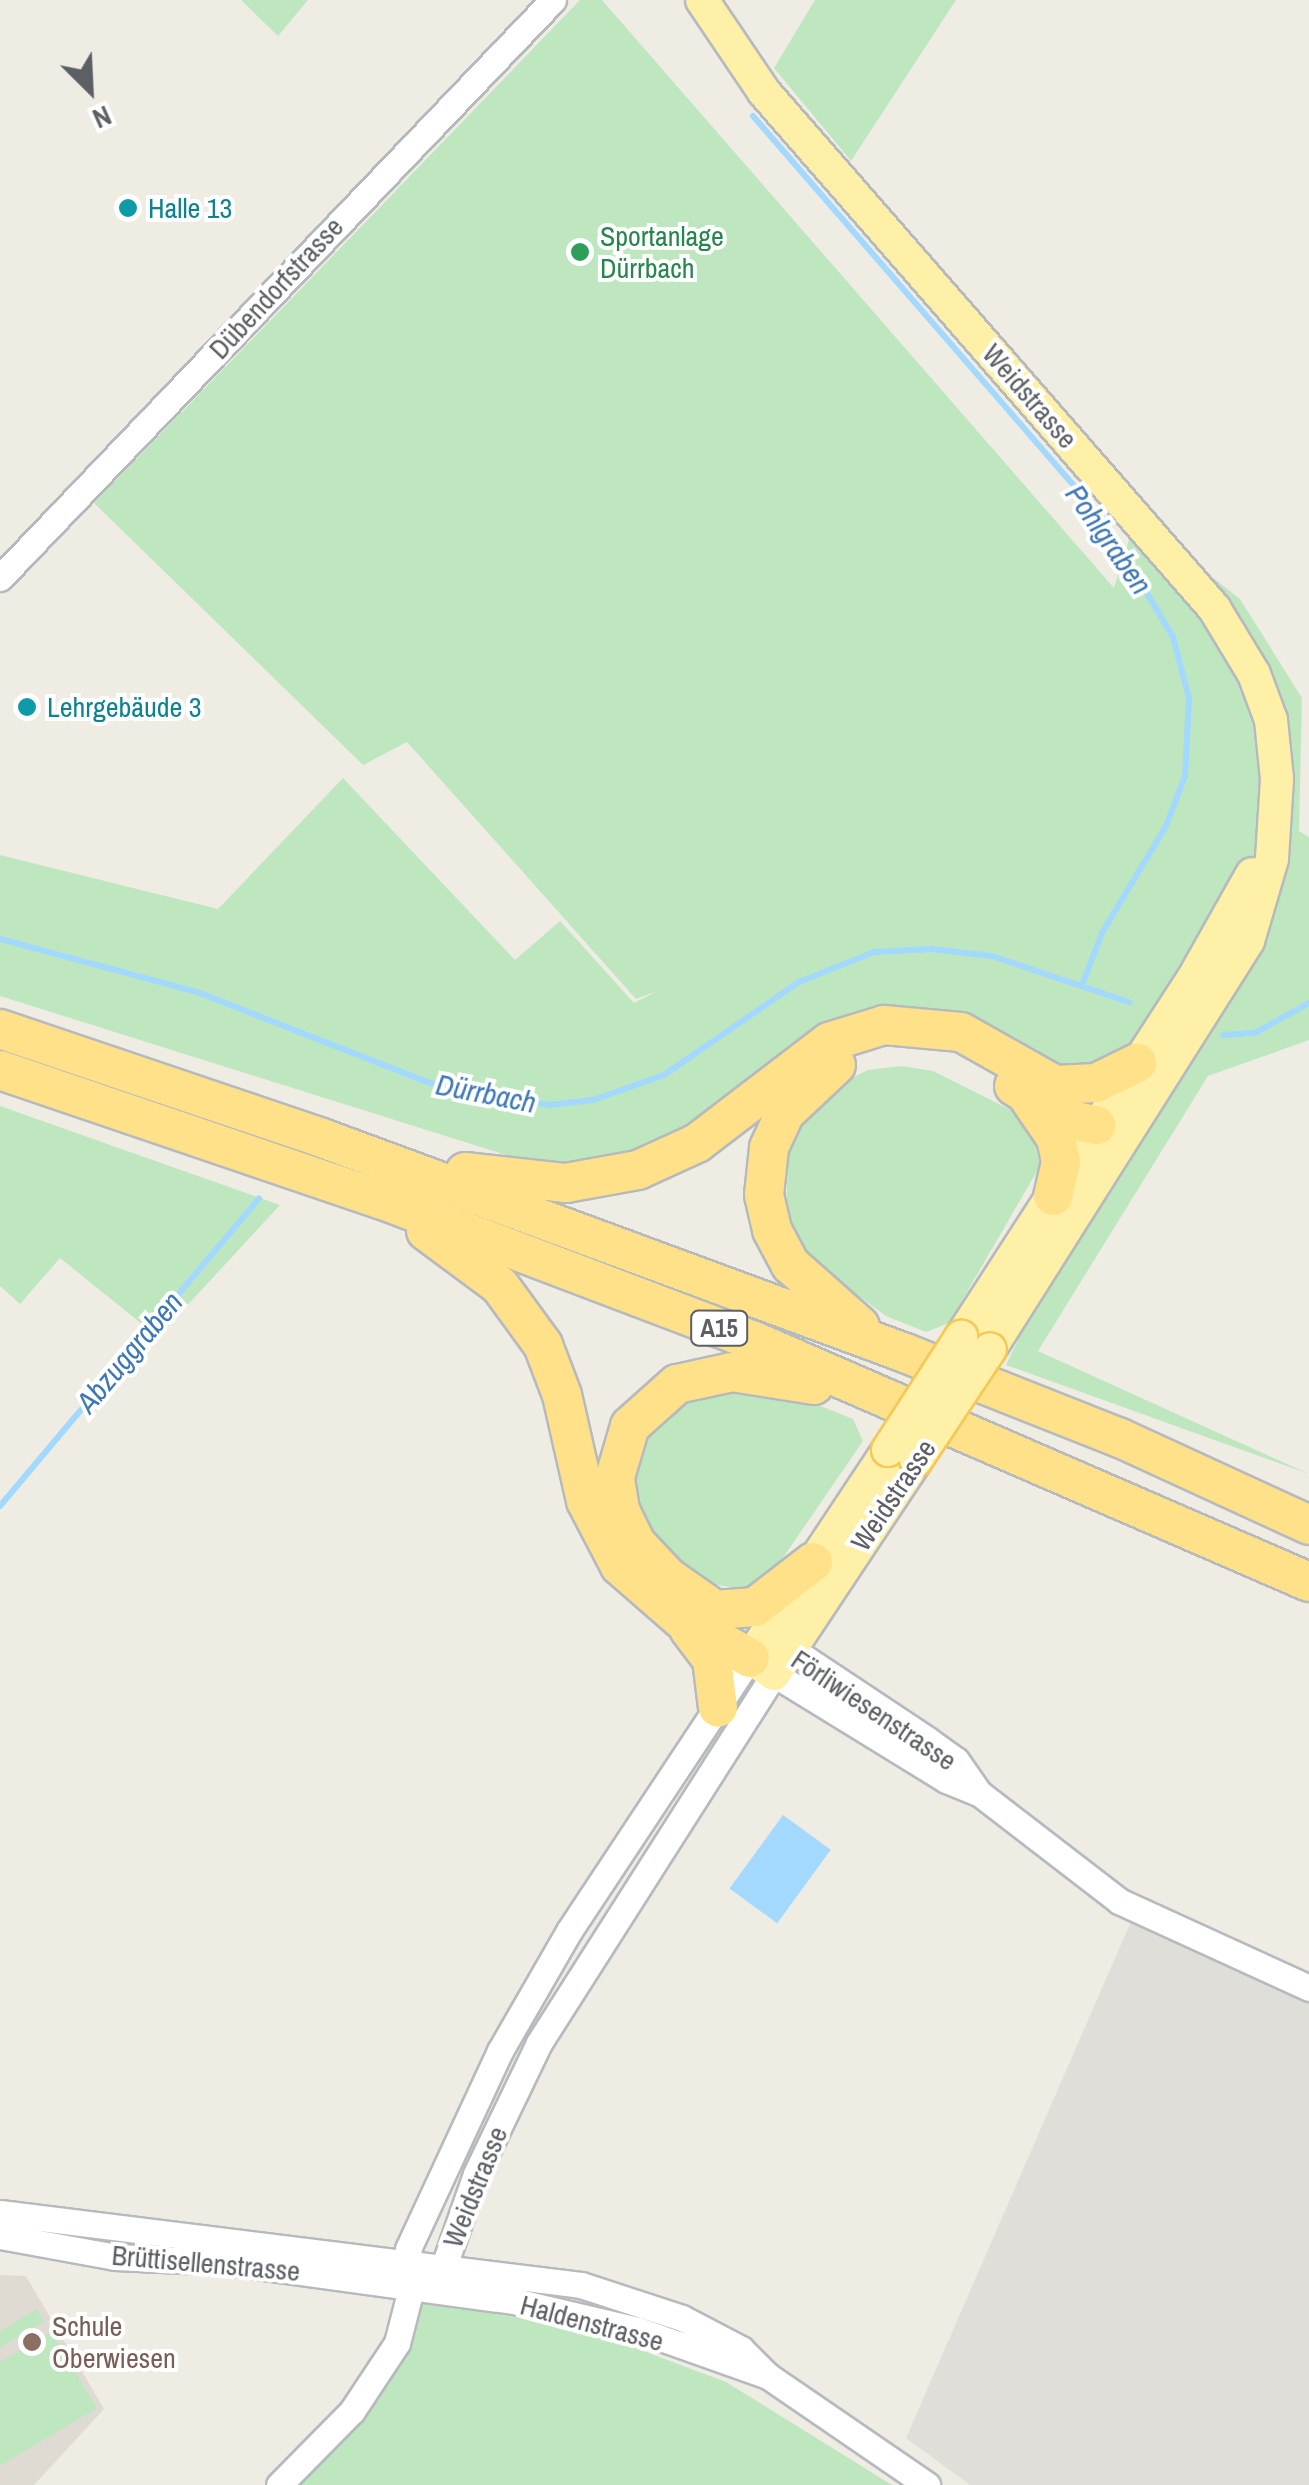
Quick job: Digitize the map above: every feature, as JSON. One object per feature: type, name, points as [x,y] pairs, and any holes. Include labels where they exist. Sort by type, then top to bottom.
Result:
[{"type":"highway","points":[[322,1138],[492,1177],[566,1182],[614,1177],[697,1142],[829,1042],[884,1025],[962,1032],[1096,1125]]},
{"type":"highway","name":"A15","points":[[0,1029],[322,1138],[905,1353],[1120,1438],[1309,1524]]},
{"type":"highway","points":[[905,1353],[826,1302],[784,1255],[764,1195],[778,1126],[822,1074],[847,1059],[894,1048],[950,1054],[1038,1088],[1096,1083],[1137,1063]]},
{"type":"highway","name":"A15","points":[[0,1070],[380,1199],[754,1342],[1309,1582]]},
{"type":"highway","points":[[1038,1088],[1056,1138],[1065,1205]]},
{"type":"highway","points":[[380,1199],[488,1275],[521,1310],[558,1381],[598,1532],[630,1578],[769,1656]]},
{"type":"highway","points":[[718,1708],[712,1659],[698,1615],[654,1565],[620,1510],[615,1477],[620,1446],[658,1395],[702,1376],[750,1372],[958,1430]]},
{"type":"highway","points":[[698,1615],[736,1613],[762,1604],[813,1562]]},
{"type":"main road","name":"Weidstrasse","points":[[702,0],[764,92],[1214,608],[1254,674],[1271,720],[1277,779],[1272,859],[1248,941],[1149,1100],[1065,1205],[769,1656]]},
{"type":"main road","name":"Weidstrasse","points":[[1065,1205],[1096,1125],[1234,911],[1271,828]]},
{"type":"main road","points":[[1096,1125],[1116,1122],[1149,1100]]},
{"type":"main road","name":"Weidstrasse","points":[[769,1656],[813,1562],[902,1455]]},
{"type":"street","name":"Dübendorfstrasse","points":[[0,578],[554,0]]},
{"type":"street","name":"Weidstrasse","points":[[279,2485],[380,2373],[397,2344],[409,2273],[470,2112],[530,1997],[718,1708],[769,1656]]},
{"type":"street","name":"Weidstrasse","points":[[444,2266],[476,2174],[539,2043],[723,1755],[728,1727],[769,1656]]},
{"type":"street","name":"Förliwiesenstrasse","points":[[769,1656],[946,1780],[979,1793],[1119,1901],[1309,1988]]},
{"type":"street","name":"Brüttisellenstrasse","points":[[0,2213],[409,2273]]},
{"type":"street","name":"Brüttisellenstrasse","points":[[0,2236],[115,2257],[409,2273]]},
{"type":"street","name":"Haldenstrasse","points":[[409,2273],[444,2266],[581,2286],[636,2301],[741,2349],[768,2376],[927,2485]]},
{"type":"street","name":"Haldenstrasse","points":[[409,2273],[572,2312],[768,2376]]},
{"type":"shaded area","points":[[1136,1910],[1309,1997],[1309,2485],[970,2485],[906,2438]]},
{"type":"shaded area","name":"Schule Oberwiesen","points":[[0,2275],[26,2276],[104,2409],[34,2485],[0,2485]]},
{"type":"green space","points":[[241,0],[308,0],[278,36]]},
{"type":"green space","name":"Sportanlage Dürrbach","points":[[580,0],[602,0],[1114,588],[1136,517],[1240,599],[1302,698],[1299,831],[1309,837],[1309,1040],[1208,1076],[1038,1351],[1309,1474],[1006,1365],[1019,1338],[1053,1196],[1096,1125],[1096,1083],[916,1024],[759,1093],[589,1181],[0,996],[0,855],[218,909],[343,778],[515,960],[560,921],[634,1003],[657,991],[636,999],[407,742],[363,765],[94,503]]},
{"type":"green space","points":[[815,0],[956,0],[851,161],[774,68]]},
{"type":"green space","points":[[902,1066],[933,1071],[1011,1110],[1032,1131],[1040,1166],[949,1323],[926,1332],[886,1316],[807,1258],[786,1206],[789,1145],[807,1111],[838,1085],[868,1070]]},
{"type":"green space","points":[[0,1106],[280,1205],[158,1337],[60,1258],[20,1304],[0,1286]]},
{"type":"green space","points":[[714,1388],[813,1403],[853,1419],[863,1441],[765,1584],[743,1589],[692,1581],[637,1516],[633,1481],[640,1443],[678,1401]]},
{"type":"green space","points":[[409,2301],[515,2317],[625,2344],[726,2382],[892,2485],[279,2485],[319,2448]]},
{"type":"green space","points":[[37,2309],[44,2322],[0,2347],[0,2331]]},
{"type":"green space","points":[[51,2332],[97,2408],[0,2466],[0,2362]]},
{"type":"water","points":[[783,1815],[831,1850],[777,1923],[730,1889]]},
{"type":"waterway","name":"Pohlgraben","points":[[753,116],[1102,518],[1173,637],[1189,698],[1185,776],[1166,826],[1102,933],[1082,985]]},
{"type":"waterway","name":"Dürrbach","points":[[0,939],[200,993],[430,1083],[549,1105],[593,1100],[664,1075],[799,982],[874,952],[932,949],[992,956],[1129,1002]]},
{"type":"waterway","name":"Dürrbach","points":[[1223,1035],[1255,1033],[1309,1003]]},
{"type":"waterway","name":"Abzuggraben","points":[[0,1506],[259,1198]]},
{"type":"place","name":"Halle 13","points":[[128,208]]},
{"type":"place","name":"Sportanlage Dürrbach","points":[[580,252]]},
{"type":"place","name":"Lehrgebäude 3","points":[[27,707]]},
{"type":"place","name":"Schule Oberwiesen","points":[[32,2342]]}]
